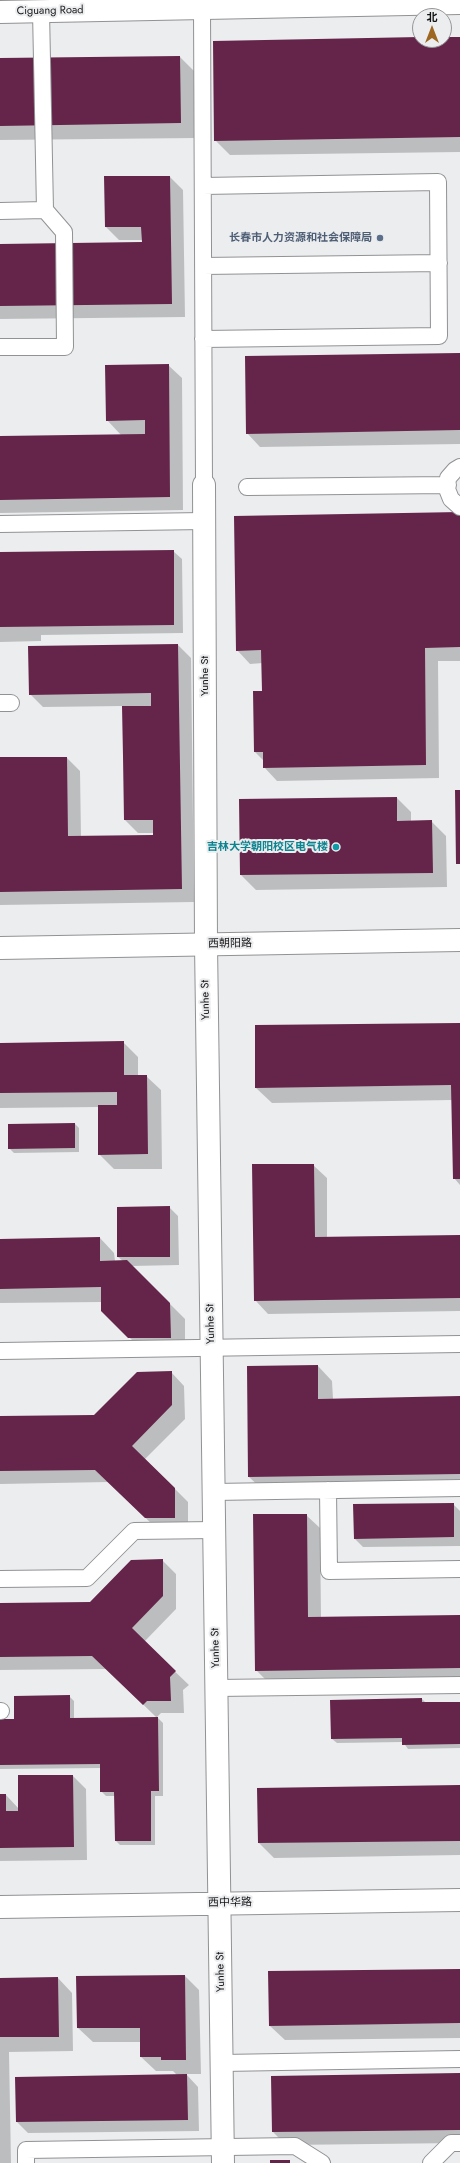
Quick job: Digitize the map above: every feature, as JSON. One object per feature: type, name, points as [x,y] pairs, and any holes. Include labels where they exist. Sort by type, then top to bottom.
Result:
[{"type":"street","name":"Ciguang Road","points":[[0,12],[200,4],[460,4]]},
{"type":"street","name":"Yunhe St","points":[[204,484],[206,944],[223,2155]]},
{"type":"street","name":"西朝阳路","points":[[0,948],[460,940]]},
{"type":"street","name":"西中华路","points":[[0,1907],[460,1900]]},
{"type":"lane","points":[[200,4],[203,186],[204,484]]},
{"type":"lane","points":[[0,347],[65,347],[64,232],[45,210],[41,11]]},
{"type":"lane","points":[[203,186],[438,182],[440,336],[203,339]]},
{"type":"lane","points":[[0,211],[45,210]]},
{"type":"lane","points":[[203,266],[439,263]]},
{"type":"lane","points":[[460,467],[448,478],[447,489],[451,499],[460,507]]},
{"type":"lane","points":[[247,487],[448,484]]},
{"type":"lane","points":[[0,524],[204,521]]},
{"type":"lane","points":[[0,1351],[211,1349],[460,1344]]},
{"type":"lane","points":[[214,1492],[460,1488]]},
{"type":"lane","points":[[328,1490],[329,1571],[460,1569]]},
{"type":"lane","points":[[0,1579],[87,1578],[134,1531],[214,1530]]},
{"type":"lane","points":[[216,1688],[460,1685]]},
{"type":"lane","points":[[222,2063],[460,2059]]},
{"type":"lane","points":[[431,2163],[452,2143],[460,2143]]},
{"type":"lane","points":[[26,2163],[26,2150],[223,2155],[294,2146],[322,2163]]},
{"type":"building","points":[[412,37],[412,48],[452,48],[452,37],[460,37],[460,137],[214,141],[213,41]]},
{"type":"building","points":[[180,56],[181,123],[0,126],[0,58]]},
{"type":"building","points":[[104,176],[170,176],[172,304],[0,306],[0,244],[142,242],[141,227],[105,227]]},
{"type":"building","points":[[460,353],[460,430],[246,434],[245,356]]},
{"type":"building","points":[[169,364],[170,497],[0,500],[0,436],[145,434],[145,420],[106,421],[105,365]]},
{"type":"building","points":[[460,512],[460,647],[425,648],[426,765],[263,768],[263,752],[254,752],[253,691],[262,691],[261,650],[236,651],[234,516]]},
{"type":"building","points":[[174,550],[174,625],[0,627],[0,552]]},
{"type":"building","points":[[178,644],[182,889],[0,892],[0,757],[67,757],[68,836],[153,835],[153,820],[124,820],[122,706],[151,706],[151,693],[29,695],[28,646]]},
{"type":"building","points":[[455,790],[460,790],[460,864],[456,864]]},
{"type":"building","name":"吉林大学朝阳校区电气楼","points":[[397,797],[397,821],[432,820],[433,873],[240,875],[239,799]]},
{"type":"building","points":[[460,1023],[460,1179],[453,1179],[451,1085],[255,1088],[255,1025]]},
{"type":"building","points":[[124,1041],[124,1075],[147,1075],[148,1154],[98,1155],[98,1105],[117,1105],[117,1092],[0,1093],[0,1043]]},
{"type":"building","points":[[75,1123],[75,1148],[8,1149],[8,1124]]},
{"type":"building","points":[[252,1164],[314,1164],[315,1237],[460,1235],[460,1298],[254,1301]]},
{"type":"building","points":[[170,1206],[170,1257],[117,1257],[117,1207]]},
{"type":"building","points":[[100,1237],[100,1261],[127,1260],[170,1303],[171,1338],[128,1338],[101,1311],[101,1287],[0,1289],[0,1239]]},
{"type":"building","points":[[318,1365],[318,1399],[460,1396],[460,1474],[248,1477],[247,1366]]},
{"type":"building","points":[[172,1371],[172,1405],[132,1446],[175,1488],[175,1518],[145,1518],[95,1470],[0,1471],[0,1416],[94,1415],[137,1372]]},
{"type":"building","points":[[454,1503],[454,1537],[354,1539],[353,1504]]},
{"type":"building","points":[[253,1514],[307,1514],[308,1617],[460,1615],[460,1668],[255,1671]]},
{"type":"building","points":[[163,1559],[163,1596],[132,1628],[176,1671],[170,1677],[171,1701],[147,1701],[143,1705],[92,1656],[0,1657],[0,1603],[90,1602],[131,1560]]},
{"type":"building","points":[[70,1695],[70,1718],[158,1717],[159,1791],[151,1791],[151,1841],[115,1841],[114,1792],[100,1792],[100,1764],[0,1765],[0,1719],[14,1719],[14,1696]]},
{"type":"building","points":[[422,1698],[422,1702],[460,1702],[460,1744],[402,1745],[402,1738],[331,1739],[330,1700]]},
{"type":"building","points":[[18,1775],[73,1775],[74,1847],[0,1848],[0,1794],[6,1794],[6,1811],[18,1811]]},
{"type":"building","points":[[460,1785],[460,1841],[258,1843],[257,1788]]},
{"type":"building","points":[[460,1969],[460,2023],[269,2026],[268,1971]]},
{"type":"building","points":[[185,1975],[186,2060],[161,2060],[161,2057],[140,2057],[140,2028],[77,2028],[76,1976]]},
{"type":"building","points":[[58,1977],[59,2037],[0,2037],[0,1978]]},
{"type":"building","points":[[460,2073],[460,2130],[272,2132],[271,2076]]},
{"type":"building","points":[[187,2074],[188,2120],[16,2122],[15,2077]]},
{"type":"building","points":[[270,2160],[290,2160],[290,2163],[270,2163]]},
{"type":"place","name":"长春市人力资源和社会保障局","points":[[380,238]]},
{"type":"place","name":"吉林大学朝阳校区电气楼","points":[[336,847]]}]
